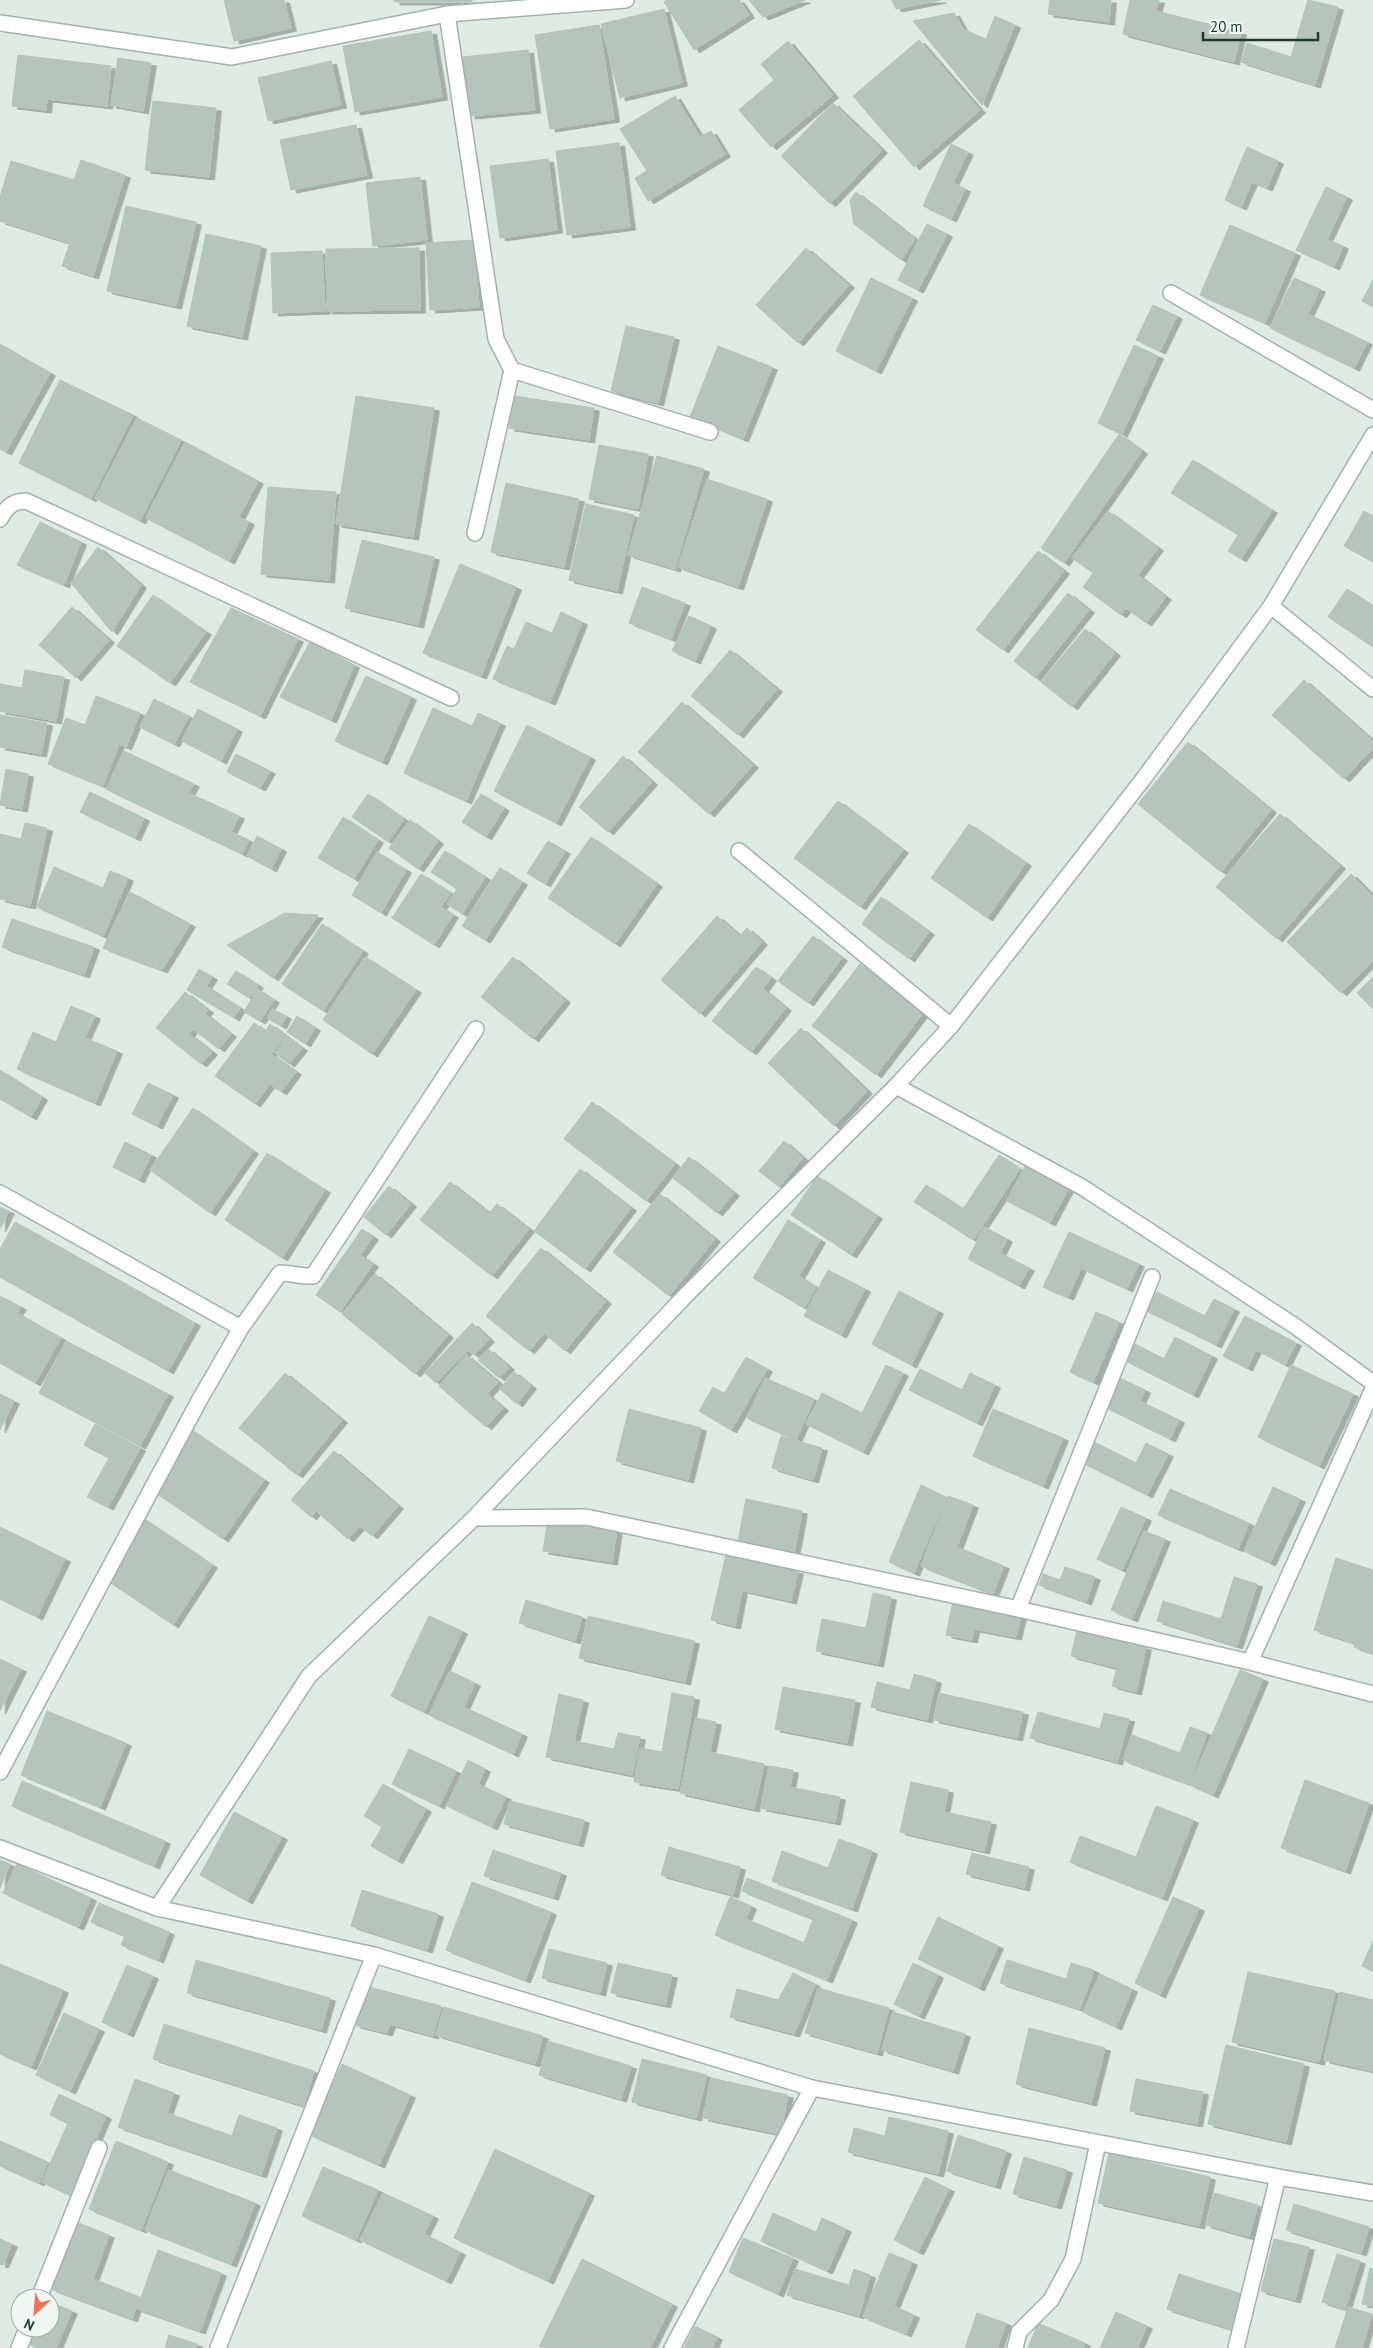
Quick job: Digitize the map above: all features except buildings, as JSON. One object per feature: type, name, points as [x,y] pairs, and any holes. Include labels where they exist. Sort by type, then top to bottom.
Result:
[{"type":"street","points":[[0,23],[232,57],[447,14],[626,0]]},
{"type":"street","points":[[447,14],[496,339],[512,370],[475,533]]},
{"type":"street","points":[[1171,294],[1373,410]]},
{"type":"street","points":[[512,370],[710,432]]},
{"type":"street","points":[[157,1908],[309,1676],[474,1518],[687,1294],[896,1086],[951,1026],[1144,778],[1270,606],[1373,435]]},
{"type":"street","points":[[0,519],[6,509],[16,501],[26,500],[450,698]]},
{"type":"street","points":[[1270,606],[1373,689]]},
{"type":"street","points":[[739,851],[951,1026]]},
{"type":"street","points":[[0,1772],[200,1399],[241,1328],[280,1273],[291,1273],[301,1277],[313,1276],[476,1029]]},
{"type":"street","points":[[896,1086],[1082,1187],[1295,1326],[1373,1383]]},
{"type":"street","points":[[0,1192],[241,1328]]},
{"type":"street","points":[[1018,1609],[1152,1277]]},
{"type":"street","points":[[1250,1662],[1373,1389]]},
{"type":"street","points":[[474,1518],[586,1517],[1018,1609],[1250,1662],[1373,1694]]},
{"type":"street","points":[[0,1848],[157,1908],[374,1955],[812,2088],[1278,2177],[1373,2193]]},
{"type":"street","points":[[218,2348],[374,1955]]},
{"type":"street","points":[[672,2348],[812,2088]]},
{"type":"street","points":[[1015,2348],[1019,2332],[1051,2300],[1073,2259],[1098,2143]]},
{"type":"street","points":[[42,2288],[99,2148]]},
{"type":"street","points":[[1236,2348],[1278,2177]]}]
